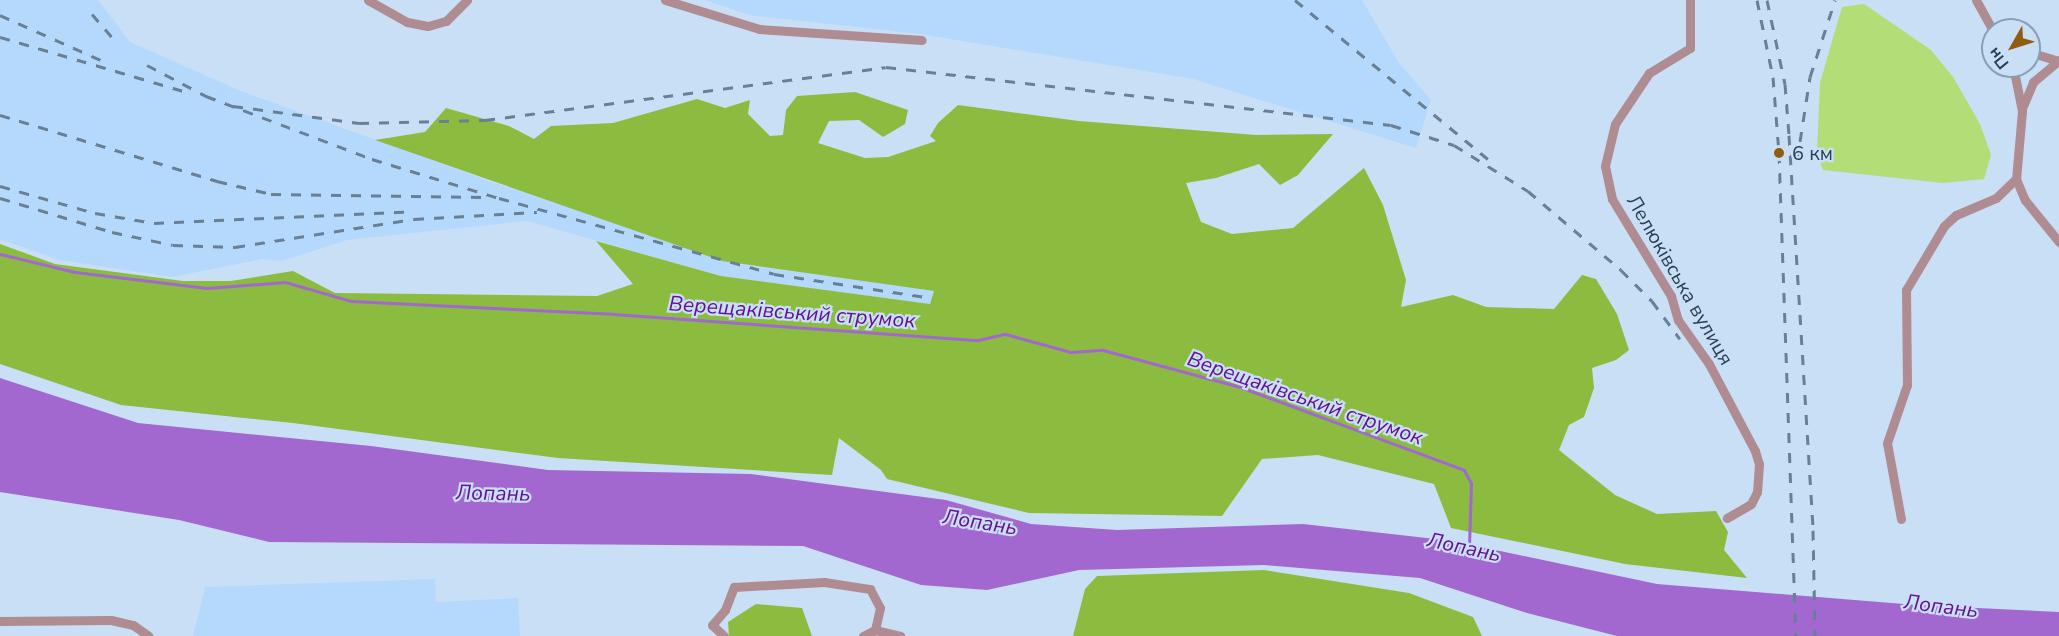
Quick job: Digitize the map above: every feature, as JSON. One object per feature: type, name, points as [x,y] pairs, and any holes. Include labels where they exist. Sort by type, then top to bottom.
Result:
[{"type":"street","points":[[368,0],[407,22],[428,26],[446,21],[467,0]]},
{"type":"street","points":[[665,0],[759,29],[922,40]]},
{"type":"street","name":"Лелюківська вулиця","points":[[1690,0],[1690,48],[1649,73],[1615,124],[1605,166],[1612,199],[1671,296],[1678,320],[1709,364],[1755,451],[1759,464],[1757,492],[1751,504],[1727,518]]},
{"type":"street","points":[[1976,0],[1986,18]]},
{"type":"street","points":[[2041,56],[2058,61]]},
{"type":"street","points":[[2058,61],[2033,82],[2022,111],[2016,179],[2025,200],[2059,242]]},
{"type":"street","points":[[2015,78],[2022,111]]},
{"type":"street","points":[[1901,519],[1887,443],[1907,386],[1906,290],[1944,226],[1956,215],[1996,198],[2016,179]]},
{"type":"street","points":[[724,636],[712,625],[725,610],[734,587],[824,582],[870,589],[880,608],[875,630]]},
{"type":"street","points":[[0,621],[111,620],[133,625],[149,636]]},
{"type":"street","points":[[863,636],[875,630],[900,636]]},
{"type":"shaded area","points":[[0,0],[98,0],[130,42],[241,91],[486,180],[738,264],[934,291],[930,304],[721,276],[527,221],[347,240],[282,261],[262,259],[172,277],[59,260],[0,239]]},
{"type":"shaded area","points":[[705,0],[1362,0],[1399,63],[1431,100],[1416,148],[1193,79],[920,34],[749,15]]},
{"type":"shaded area","points":[[435,579],[436,602],[518,598],[520,636],[193,636],[205,587]]},
{"type":"green space","points":[[1864,4],[1931,50],[1953,77],[1980,124],[1991,155],[1984,179],[1943,183],[1823,170],[1817,153],[1820,83],[1842,7]]},
{"type":"green space","points":[[855,92],[908,110],[905,124],[883,137],[859,120],[829,121],[818,143],[865,158],[888,157],[936,141],[930,136],[938,123],[958,105],[1079,121],[1256,135],[1333,134],[1298,175],[1280,185],[1259,164],[1216,178],[1186,183],[1201,222],[1232,234],[1293,228],[1364,168],[1383,205],[1406,280],[1401,307],[1453,295],[1486,307],[1554,309],[1582,275],[1596,279],[1617,314],[1629,350],[1616,360],[1592,368],[1594,388],[1584,417],[1569,425],[1559,450],[1615,495],[1657,514],[1716,511],[1728,532],[1724,550],[1747,578],[1625,564],[1451,528],[1434,484],[1318,455],[1262,459],[1222,516],[1029,513],[887,479],[881,470],[839,438],[832,475],[558,458],[293,423],[121,405],[0,364],[0,244],[55,264],[183,281],[231,281],[293,271],[335,293],[597,296],[633,284],[596,241],[721,276],[930,304],[934,291],[722,261],[375,140],[425,132],[446,108],[509,126],[534,139],[551,126],[613,123],[697,99],[725,108],[750,100],[748,114],[770,136],[783,135],[786,110],[797,96]]},
{"type":"green space","points":[[1264,570],[1409,593],[1473,617],[1482,636],[1073,636],[1085,589],[1097,576]]},
{"type":"green space","points":[[756,604],[802,608],[812,636],[729,636],[728,622]]},
{"type":"water","name":"Лопань","points":[[0,378],[138,423],[371,446],[548,470],[751,474],[946,500],[1031,524],[1117,530],[1303,524],[1453,541],[1657,584],[1916,605],[2059,612],[2059,636],[1617,636],[1527,613],[1420,578],[1264,565],[1079,570],[987,590],[921,585],[803,546],[269,542],[179,520],[0,492]]},
{"type":"waterway","name":"Верещаківський струмок","points":[[0,254],[75,272],[207,288],[285,282],[351,301],[613,314],[978,340],[1005,334],[1071,352],[1103,350],[1240,387],[1464,470],[1471,483],[1469,547]]},
{"type":"railway","points":[[1295,0],[1488,159]]},
{"type":"railway","points":[[1757,0],[1773,77],[1779,153],[1796,636]]},
{"type":"railway","points":[[1767,0],[1785,84],[1789,135],[1813,530],[1815,636]]},
{"type":"railway","points":[[1797,161],[1810,77],[1835,0]]},
{"type":"railway","points":[[92,14],[116,42]]},
{"type":"railway","points":[[0,15],[105,62]]},
{"type":"railway","points":[[0,37],[184,91]]},
{"type":"railway","points":[[147,65],[206,96],[372,159],[499,198],[774,274],[932,298]]},
{"type":"railway","points":[[233,106],[359,123],[485,120],[886,67],[1391,125],[1454,145],[1528,191],[1621,270],[1652,301],[1680,339]]},
{"type":"railway","points":[[0,115],[217,181],[271,194],[484,197]]},
{"type":"railway","points":[[0,186],[95,213],[154,223],[414,211]]},
{"type":"railway","points":[[0,198],[112,232],[173,245],[235,247],[414,219],[537,212]]},
{"type":"place","name":"6 км","points":[[1779,153]]}]
